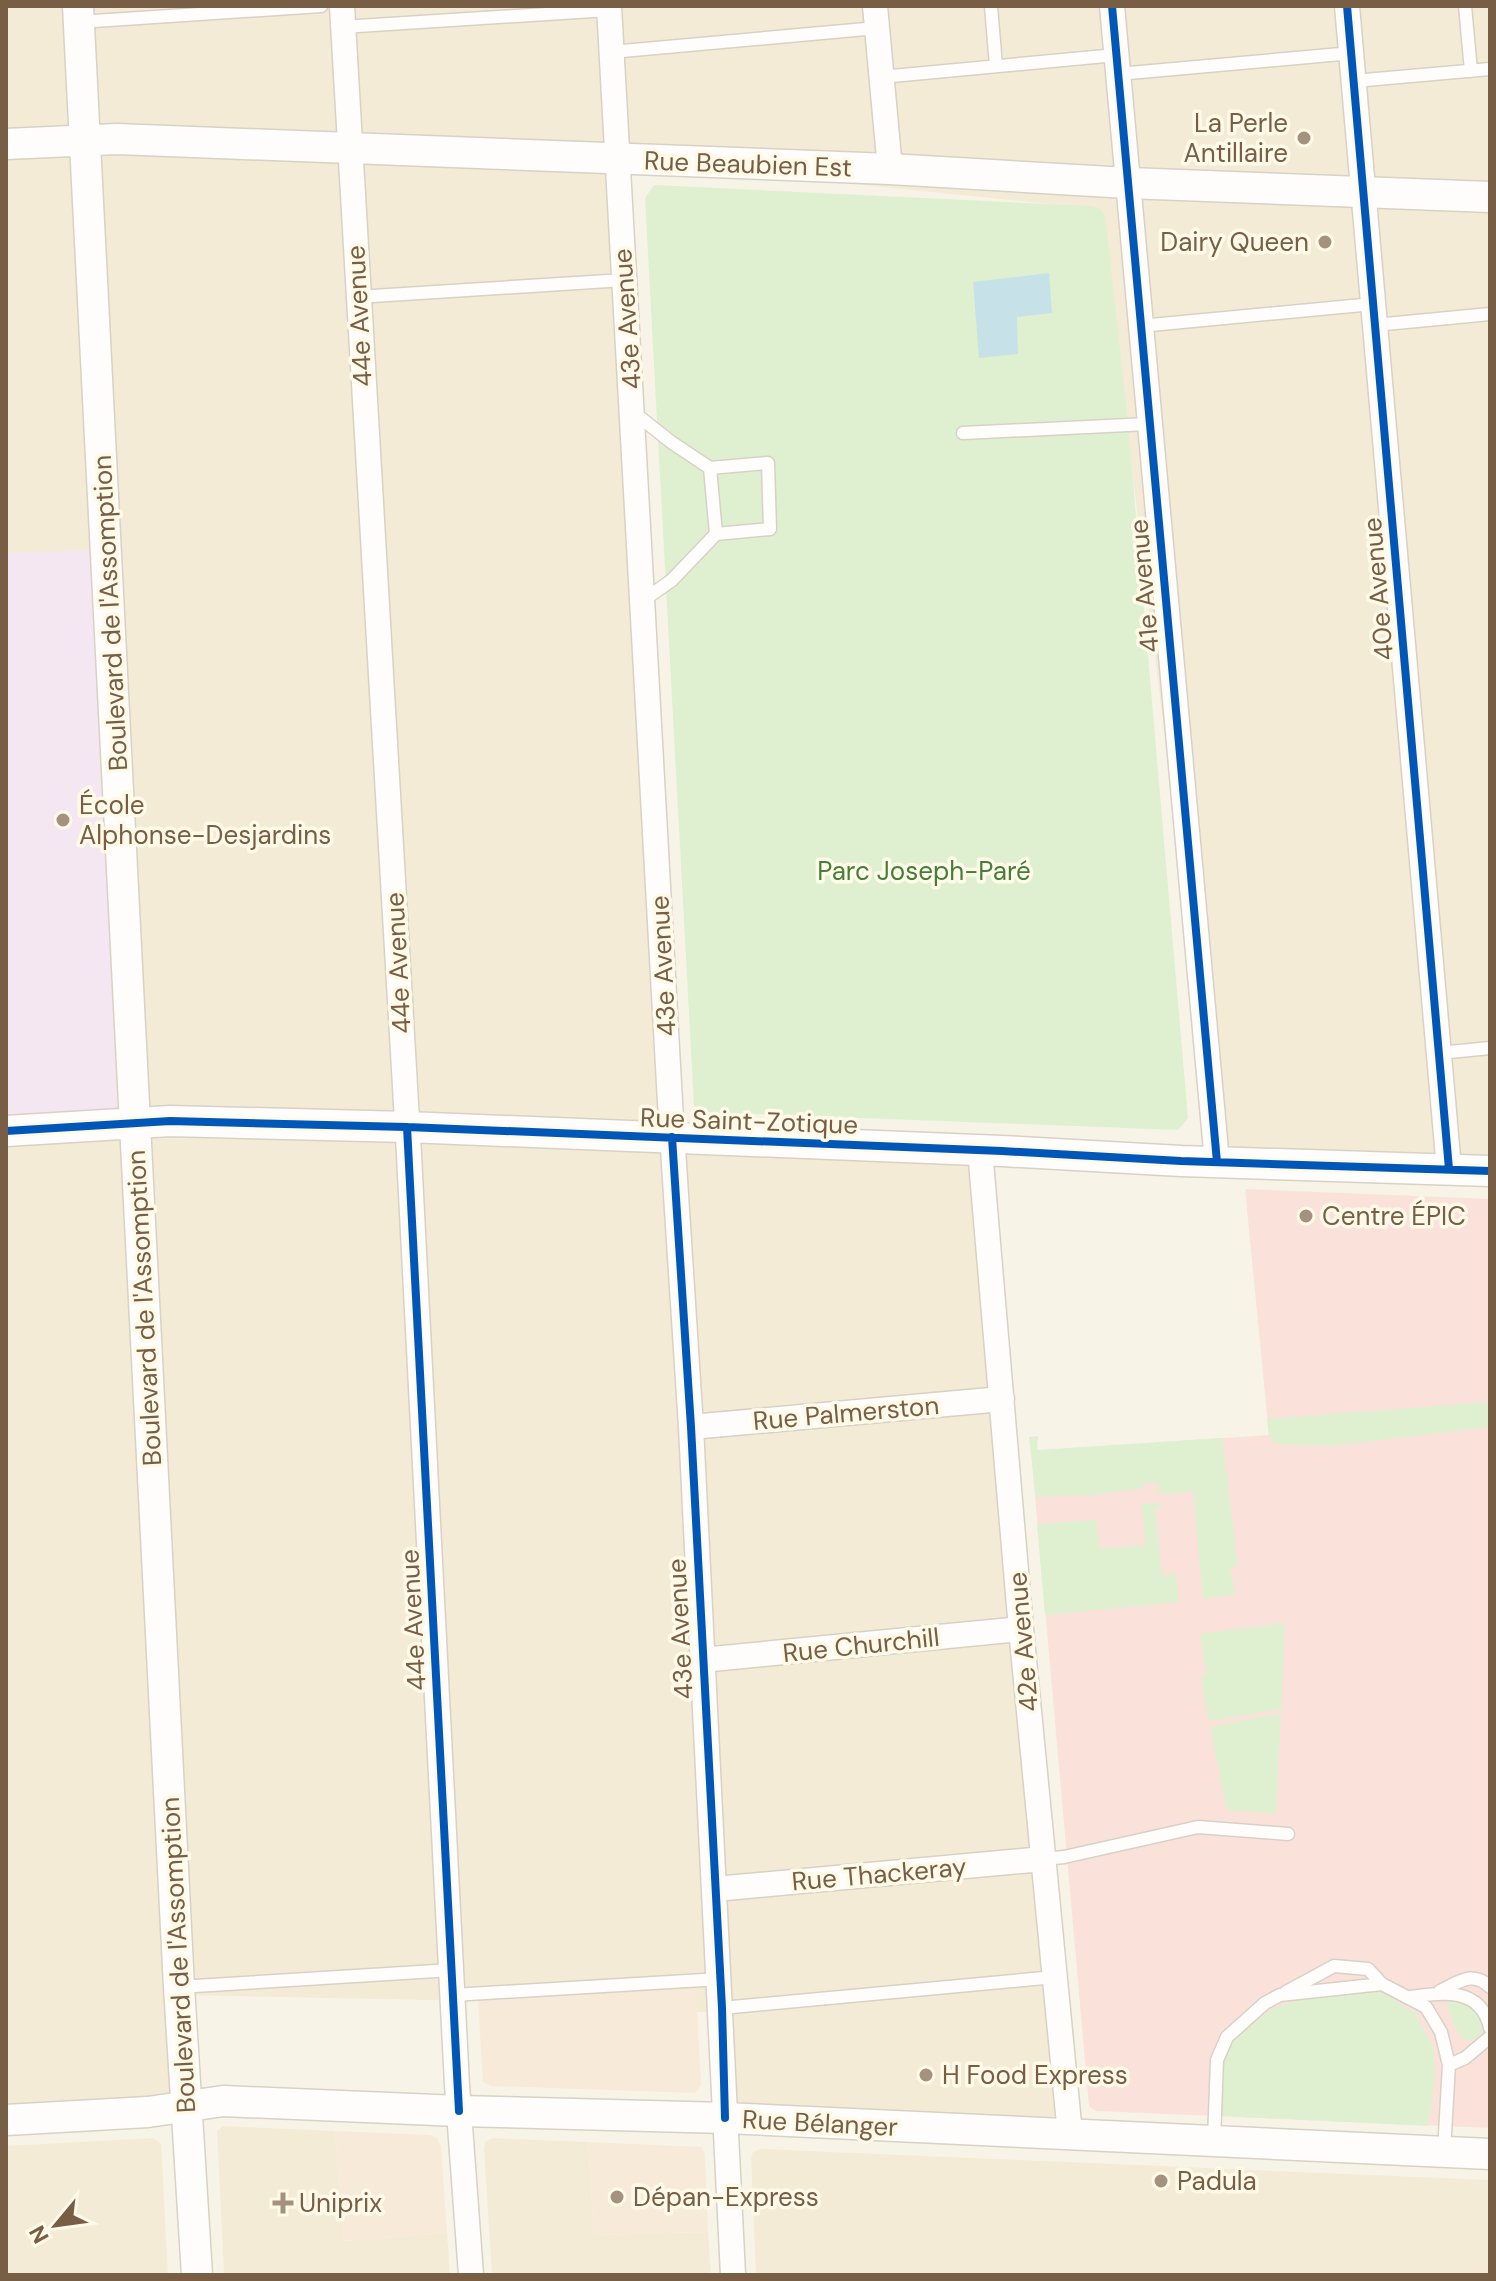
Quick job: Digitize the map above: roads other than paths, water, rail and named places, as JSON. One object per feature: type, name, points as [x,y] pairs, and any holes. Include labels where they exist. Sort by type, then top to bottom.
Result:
[{"type":"street","name":"41e Avenue","points":[[1112,6],[1217,1162]]},
{"type":"street","name":"40e Avenue","points":[[1347,6],[1449,1169]]},
{"type":"street","name":"43e Avenue","points":[[609,8],[691,1427],[733,2275]]},
{"type":"street","name":"Boulevard de l'Assomption","points":[[79,14],[179,1987],[197,2275]]},
{"type":"street","name":"44e Avenue","points":[[342,16],[407,1127],[459,2111],[471,2275]]},
{"type":"street","points":[[876,17],[890,169]]},
{"type":"street","name":"Rue Beaubien Est","points":[[6,144],[117,139],[890,169],[1128,183],[1490,197]]},
{"type":"street","name":"Rue Saint-Zotique","points":[[6,1131],[170,1121],[407,1127],[1490,1171]]},
{"type":"street","name":"42e Avenue","points":[[980,1150],[1021,1629],[1070,2134]]},
{"type":"street","name":"Rue Palmerston","points":[[691,1427],[1002,1399]]},
{"type":"street","name":"Rue Churchill","points":[[702,1660],[1021,1629]]},
{"type":"street","name":"Rue Thackeray","points":[[715,1889],[1043,1859]]},
{"type":"street","name":"Rue Bélanger","points":[[6,2120],[148,2112],[223,2101],[725,2118],[1490,2154]]},
{"type":"lane","points":[[79,14],[321,6]]},
{"type":"lane","points":[[991,6],[996,66]]},
{"type":"lane","points":[[1465,6],[1471,71]]},
{"type":"lane","points":[[342,16],[609,8]]},
{"type":"lane","points":[[611,52],[876,17]]},
{"type":"lane","points":[[881,77],[996,66],[1117,64],[1352,53]]},
{"type":"lane","points":[[1354,81],[1490,69]]},
{"type":"lane","points":[[357,297],[624,280]]},
{"type":"lane","points":[[1140,326],[1374,315],[1490,314]]},
{"type":"lane","points":[[632,411],[710,468],[768,463],[770,529],[716,534],[672,580],[644,600]]},
{"type":"lane","points":[[963,433],[1148,424]]},
{"type":"lane","points":[[710,468],[716,534]]},
{"type":"lane","points":[[1439,1053],[1490,1048]]},
{"type":"lane","points":[[1043,1859],[1198,1827],[1288,1834]]},
{"type":"lane","points":[[1214,2140],[1217,2060],[1227,2037],[1265,2003],[1334,1966],[1368,1969],[1382,1984],[1426,2007],[1441,2032],[1449,2065],[1444,2151]]},
{"type":"lane","points":[[722,2008],[1055,1977]]},
{"type":"lane","points":[[1437,1993],[1470,1977],[1482,1979],[1490,1987]]},
{"type":"lane","points":[[179,1987],[720,1979]]},
{"type":"lane","points":[[1280,1995],[1382,1984]]},
{"type":"lane","points":[[1411,1997],[1459,1993],[1476,2004],[1490,2028]]},
{"type":"lane","points":[[1449,2065],[1465,2058],[1490,2037]]},
{"type":"water","points":[[1049,273],[1052,313],[1017,317],[1018,354],[979,358],[973,282]]},
{"type":"place","name":"La Perle Antillaire","points":[[1304,138]]},
{"type":"place","name":"Dairy Queen","points":[[1325,242]]},
{"type":"place","name":"École Alphonse-Desjardins","points":[[63,820]]},
{"type":"place","name":"Centre ÉPIC","points":[[1306,1216]]},
{"type":"place","name":"H Food Express","points":[[926,2075]]},
{"type":"place","name":"Padula","points":[[1161,2181]]},
{"type":"place","name":"Dépan-Express","points":[[617,2197]]},
{"type":"place","name":"Uniprix","points":[[283,2203]]},
{"type":"park label","name":"Parc Joseph-Paré","points":[[924,871]]}]
